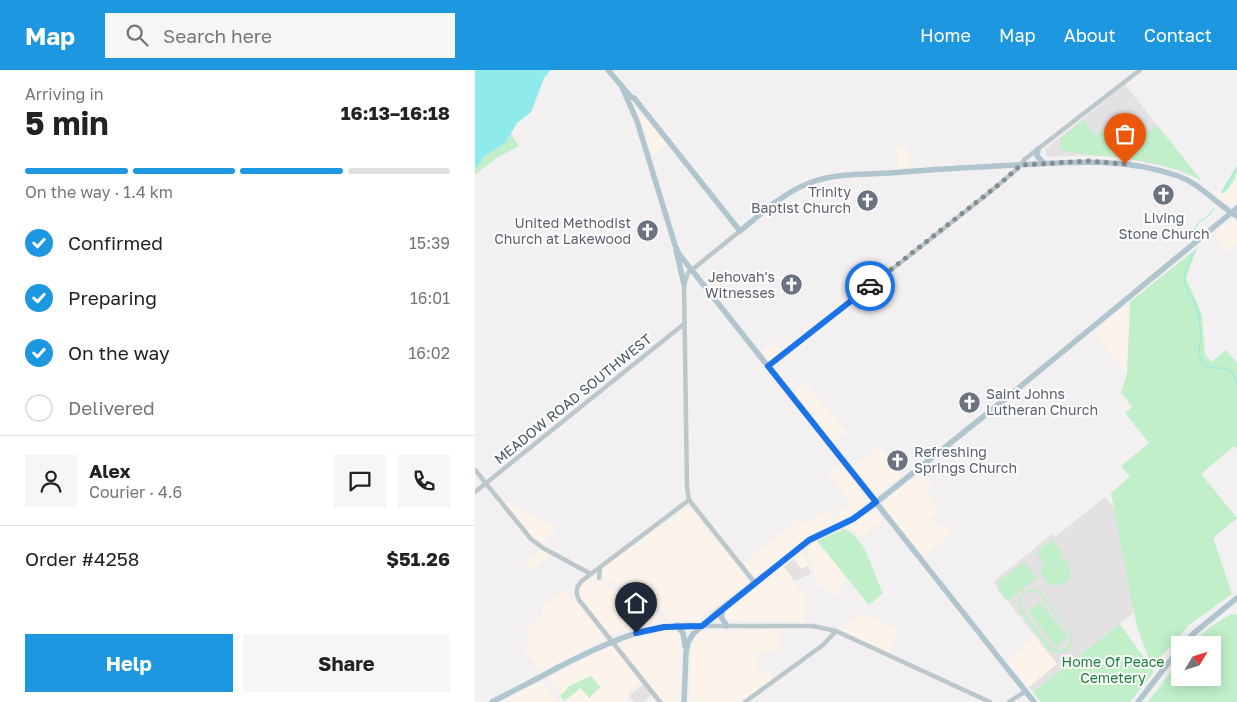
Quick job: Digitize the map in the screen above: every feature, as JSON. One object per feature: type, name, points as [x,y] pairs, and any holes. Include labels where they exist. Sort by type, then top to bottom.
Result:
[{"type":"main road","points":[[610,70],[622,87],[634,98],[637,121]]},
{"type":"main road","points":[[610,70],[740,231],[794,190],[823,179],[945,168],[1088,161],[1105,162],[1179,176],[1197,186],[1234,215]]},
{"type":"main road","points":[[622,87],[637,121],[675,245],[683,284]]},
{"type":"main road","points":[[1038,149],[1037,156],[1044,163]]},
{"type":"main road","points":[[685,652],[691,638],[724,607],[809,540],[853,519],[876,502],[980,420],[1176,259],[1234,215],[1237,208]]},
{"type":"main road","points":[[729,217],[738,223],[744,224],[759,215]]},
{"type":"main road","points":[[675,245],[691,270],[1034,702]]},
{"type":"main road","points":[[1192,636],[1237,598]]},
{"type":"main road","points":[[724,607],[721,617],[727,626]]},
{"type":"main road","points":[[493,702],[613,641],[636,633],[677,626],[702,626]]},
{"type":"main road","points":[[677,626],[685,637],[684,702]]},
{"type":"main road","points":[[1138,702],[1171,660]]},
{"type":"street","points":[[768,366],[971,207],[1038,149],[1140,70]]},
{"type":"street","points":[[740,231],[691,270],[683,284],[687,487],[689,500],[755,583]]},
{"type":"street","name":"MEADOW ROAD SOUTHWEST","points":[[475,492],[685,324]]},
{"type":"street","points":[[674,333],[681,333],[685,340]]},
{"type":"street","points":[[475,470],[516,522],[537,544],[591,574]]},
{"type":"street","points":[[660,702],[579,600],[577,589],[579,584],[591,574],[689,500]]},
{"type":"street","points":[[599,578],[600,567]]},
{"type":"street","points":[[702,626],[813,626],[836,631],[990,702]]},
{"type":"street","points":[[745,702],[823,645],[836,631]]},
{"type":"street","points":[[1009,702],[1026,691]]},
{"type":"shaded area","points":[[1125,85],[1201,180],[1178,169],[1117,157],[1090,155],[1047,157],[1045,149]]},
{"type":"shaded area","points":[[643,115],[667,144],[652,157],[640,117]]},
{"type":"shaded area","points":[[907,145],[910,167],[899,168],[896,146]]},
{"type":"shaded area","points":[[1237,177],[1237,201],[1231,205],[1215,193],[1218,191],[1224,193]]},
{"type":"shaded area","points":[[1234,220],[1237,222],[1237,245],[1228,252],[1214,235],[1230,221]]},
{"type":"shaded area","points":[[1130,302],[1127,374],[1094,333]]},
{"type":"shaded area","points":[[774,341],[783,352],[769,362],[761,351]]},
{"type":"shaded area","points":[[806,382],[823,403],[810,413],[793,392]]},
{"type":"shaded area","points":[[825,405],[847,432],[833,443],[812,416]]},
{"type":"shaded area","points":[[880,446],[901,476],[880,492],[875,493],[854,467]]},
{"type":"shaded area","points":[[840,462],[868,501],[842,519],[836,515],[851,503],[827,473]]},
{"type":"shaded area","points":[[920,473],[923,474],[933,487],[926,493],[940,511],[931,518],[938,528],[945,523],[953,532],[924,556],[884,507],[883,503]]},
{"type":"shaded area","points":[[1105,497],[1173,582],[1033,692],[1029,687],[1057,664],[993,582],[1052,534],[1055,537]]},
{"type":"shaded area","points":[[504,501],[555,527],[556,531],[543,544],[529,535]]},
{"type":"shaded area","points":[[686,508],[691,509],[748,580],[742,588],[719,603],[699,620],[668,620],[660,608],[604,578],[601,573],[603,568]]},
{"type":"shaded area","points":[[826,510],[834,519],[832,523],[812,533],[757,575],[753,575],[743,563],[800,518],[806,525]]},
{"type":"shaded area","points":[[874,510],[883,520],[861,538],[850,527]]},
{"type":"shaded area","points":[[817,541],[847,578],[835,596],[819,586],[807,551]]},
{"type":"shaded area","points":[[542,549],[551,554],[530,571],[525,563]]},
{"type":"shaded area","points":[[800,554],[804,555],[808,566],[801,569],[794,559]]},
{"type":"shaded area","points":[[794,559],[801,569],[808,566],[811,574],[794,581],[784,566]]},
{"type":"shaded area","points":[[784,566],[799,590],[804,589],[805,622],[728,620],[724,618],[725,613]]},
{"type":"shaded area","points":[[595,578],[658,613],[659,621],[610,635],[580,596],[580,587],[583,583],[588,579]]},
{"type":"shaded area","points":[[565,589],[601,632],[602,641],[542,671],[522,648],[532,640],[524,629],[542,614],[541,607]]},
{"type":"shaded area","points":[[862,613],[899,630],[889,652],[844,631],[845,625]]},
{"type":"shaded area","points":[[779,629],[779,652],[757,652],[757,668],[769,674],[773,679],[740,702],[689,702],[691,651],[694,640],[701,632]]},
{"type":"shaded area","points":[[678,632],[681,636],[679,702],[664,702],[621,647],[622,642],[660,633]]},
{"type":"shaded area","points":[[1036,637],[1058,665],[1029,687],[1007,660]]},
{"type":"shaded area","points":[[611,646],[614,647],[641,682],[627,693],[629,696],[625,702],[566,702],[548,678]]},
{"type":"shaded area","points":[[541,681],[557,700],[554,702],[501,702]]},
{"type":"shaded area","points":[[644,684],[652,695],[643,702],[634,702],[629,696]]},
{"type":"green space","points":[[1084,120],[1095,136],[1101,130],[1109,138],[1117,133],[1119,135],[1116,140],[1122,137],[1126,142],[1142,136],[1157,125],[1201,180],[1181,171],[1148,162],[1080,154],[1060,149],[1060,139]]},
{"type":"green space","points":[[511,134],[519,146],[495,159],[475,175],[475,169],[481,163],[483,157],[506,142]]},
{"type":"green space","points":[[1237,165],[1232,184],[1224,193],[1221,192]]},
{"type":"green space","points":[[1197,248],[1186,278],[1202,315],[1205,355],[1211,362],[1226,350],[1237,363],[1237,449],[1234,446],[1201,474],[1237,518],[1213,538],[1232,594],[1189,625],[1179,636],[1171,636],[1171,645],[1152,667],[1137,627],[1111,493],[1130,477],[1121,466],[1149,443],[1125,413],[1132,407],[1121,392],[1127,374],[1130,302]]},
{"type":"green space","points":[[844,529],[852,533],[863,548],[883,593],[869,605],[817,541]]},
{"type":"green space","points":[[1052,540],[1064,556],[1057,561],[1067,559],[1071,576],[1063,584],[1054,586],[1043,577],[1041,571],[1045,564],[1036,552]]},
{"type":"green space","points":[[1024,562],[1037,578],[1007,601],[998,590],[999,581]]},
{"type":"green space","points":[[1035,589],[1041,593],[1071,633],[1072,644],[1065,652],[1056,653],[1049,650],[1019,610],[1019,598],[1023,592]],"holes":[[[1033,591],[1039,594],[1070,633],[1070,642],[1062,650],[1052,648],[1021,608],[1020,602],[1024,594]]]},
{"type":"green space","points":[[1040,602],[1068,637],[1056,647],[1028,611]]},
{"type":"green space","points":[[1231,614],[1237,615],[1237,702],[1148,702],[1171,671],[1171,686],[1221,686],[1221,636],[1200,636],[1210,627]]},
{"type":"green space","name":"Home Of Peace Cemetery","points":[[1120,624],[1154,672],[1130,702],[1041,702],[1033,692]]},
{"type":"green space","points":[[591,676],[602,689],[599,688],[589,698],[581,688],[564,701],[560,695],[569,686]]},
{"type":"water","points":[[475,70],[551,70],[544,78],[531,112],[517,123],[506,142],[483,157],[481,163],[475,169]]},
{"type":"waterway","points":[[1222,193],[1237,168]]},
{"type":"waterway","points":[[1192,237],[1196,226],[1214,208]]},
{"type":"waterway","points":[[1195,251],[1189,261],[1184,280],[1198,315],[1201,332],[1200,357],[1206,366],[1226,369],[1232,372],[1237,384]]},
{"type":"way so far","points":[[870,286],[1021,165],[1088,161],[1125,164]]},
{"type":"place","name":"Living Stone Church","points":[[1164,195]]},
{"type":"place","name":"Trinity Baptist Church","points":[[867,200]]},
{"type":"place","name":"United Methodist Church at Lakewood","points":[[647,231]]},
{"type":"place","name":"Jehovah's Witnesses","points":[[791,285]]},
{"type":"place","name":"Saint Johns Lutheran Church","points":[[970,402]]},
{"type":"place","name":"Refreshing Springs Church","points":[[898,460]]},
{"type":"route","points":[[636,633],[664,627],[702,626],[717,612],[809,540],[859,516],[876,502],[768,366],[870,286]]}]
